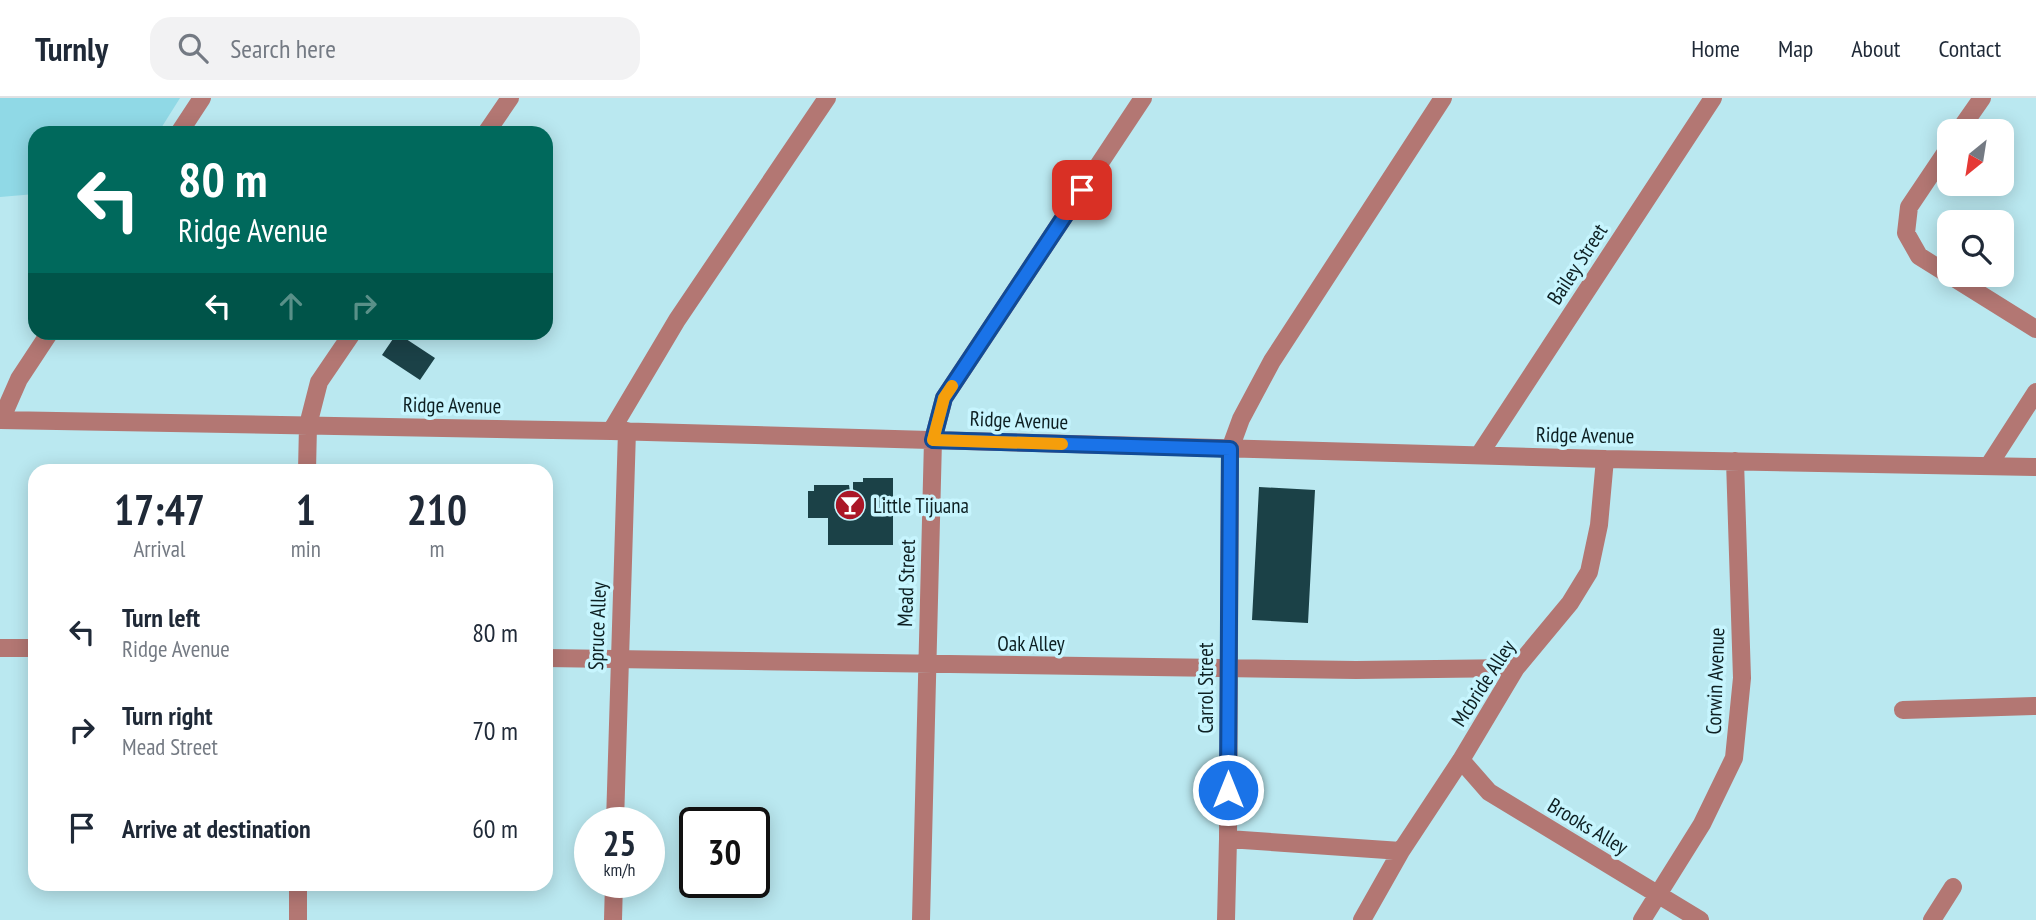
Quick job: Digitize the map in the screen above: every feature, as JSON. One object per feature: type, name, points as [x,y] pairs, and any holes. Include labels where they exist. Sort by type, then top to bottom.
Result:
[{"type":"street","points":[[183,126],[201,98]]},
{"type":"street","points":[[491,126],[510,98]]},
{"type":"street","points":[[619,431],[677,320],[827,98]]},
{"type":"street","name":"Mead Street","points":[[921,920],[933,440],[944,398],[1143,98]]},
{"type":"street","points":[[1230,449],[1241,419],[1272,360],[1443,98]]},
{"type":"street","name":"Bailey Street","points":[[1479,455],[1713,98]]},
{"type":"street","points":[[1967,119],[1982,98]]},
{"type":"street","points":[[1937,165],[1909,207],[1906,233],[1919,256],[2036,329]]},
{"type":"street","points":[[1,420],[19,379],[45,340]]},
{"type":"street","points":[[307,464],[308,425],[319,382],[348,340]]},
{"type":"street","points":[[1989,466],[2036,392]]},
{"type":"street","name":"Ridge Avenue","points":[[1,420],[619,431],[1605,459],[2036,467]]},
{"type":"street","name":"Spruce Alley","points":[[615,807],[619,431]]},
{"type":"street","name":"Carrol Street","points":[[1226,920],[1230,449]]},
{"type":"street","name":"Mcbride Alley","points":[[1362,920],[1401,852],[1461,760],[1516,668],[1570,603],[1589,572],[1599,526],[1605,459]]},
{"type":"street","name":"Corwin Avenue","points":[[1642,920],[1702,824],[1734,758],[1742,678],[1735,461]]},
{"type":"street","points":[[0,648],[28,648]]},
{"type":"street","name":"Oak Alley","points":[[553,658],[927,665],[1228,666],[1356,670],[1516,668]]},
{"type":"street","points":[[1903,710],[2036,706]]},
{"type":"street","name":"Brooks Alley","points":[[1461,760],[1489,792],[1700,920]]},
{"type":"street","points":[[1228,839],[1401,852]]},
{"type":"street","points":[[1932,920],[1953,887]]},
{"type":"street","points":[[298,891],[298,920]]},
{"type":"street","points":[[613,920],[614,898]]},
{"type":"shaded area","points":[[0,98],[180,98],[162,126],[28,126],[28,195],[0,197]]},
{"type":"building","points":[[392,340],[408,340],[435,358],[420,380],[382,355]]},
{"type":"building","name":"Little Tijuana","points":[[863,478],[893,478],[893,545],[828,545],[828,518],[808,518],[808,491],[814,491],[814,485],[849,485],[850,492],[853,492],[853,482],[863,482]]},
{"type":"building","points":[[1259,487],[1315,490],[1308,623],[1252,620]]},
{"type":"slow traffic","points":[[952,386],[944,398],[933,440],[1062,444]]},
{"type":"place","name":"Little Tijuana","points":[[850,505]]},
{"type":"route","points":[[1082,190],[944,398],[933,440],[1230,449],[1228,790]]}]
